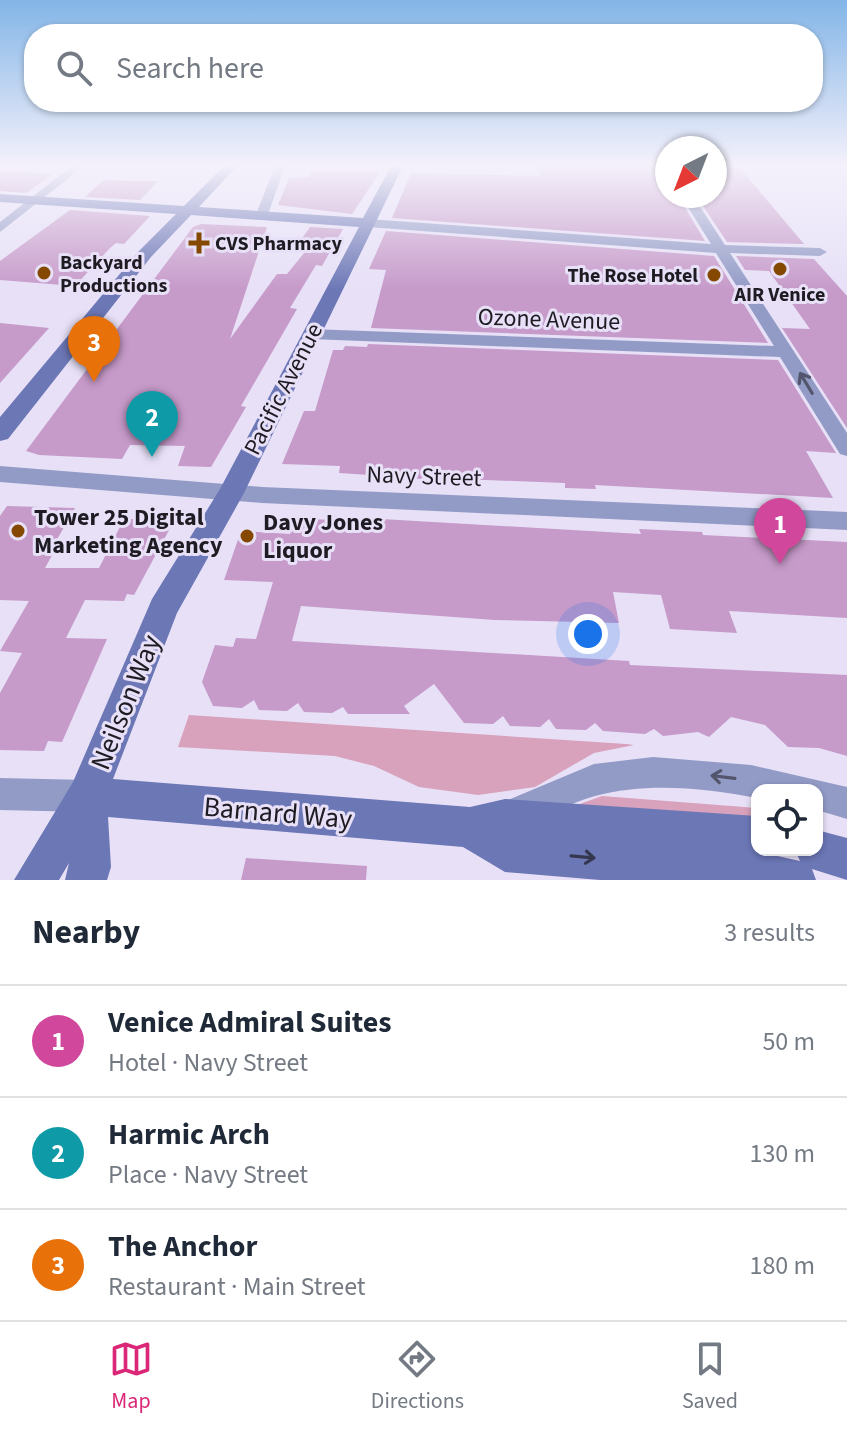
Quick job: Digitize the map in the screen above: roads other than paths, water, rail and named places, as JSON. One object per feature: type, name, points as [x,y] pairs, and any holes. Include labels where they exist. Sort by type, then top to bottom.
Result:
[{"type":"street","points":[[0,228],[27,207]]},
{"type":"street","points":[[131,207],[721,249],[820,252]]},
{"type":"street","points":[[0,433],[188,207]]},
{"type":"street","points":[[261,217],[265,207]]},
{"type":"street","name":"Pacific Avenue","points":[[163,609],[231,493],[376,207]]},
{"type":"street","points":[[695,208],[847,449]]},
{"type":"street","name":"Ozone Avenue","points":[[310,334],[788,352]]},
{"type":"street","name":"Navy Street","points":[[0,474],[231,493],[847,521]]},
{"type":"street","name":"Neilson Way","points":[[35,880],[87,796],[163,609]]},
{"type":"street","name":"Barnard Way","points":[[488,823],[602,778],[637,773],[717,776],[764,784]]},
{"type":"street","points":[[0,794],[87,796]]},
{"type":"street","name":"Neilson Way","points":[[86,880],[90,867],[87,796]]},
{"type":"street","name":"Barnard Way","points":[[87,796],[488,823],[751,836]]},
{"type":"street","points":[[823,796],[847,803]]},
{"type":"street","name":"Barnard Way","points":[[488,823],[505,851],[749,872],[795,880]]},
{"type":"street","points":[[823,852],[847,859]]},
{"type":"place","name":"CVS Pharmacy","points":[[199,243]]},
{"type":"place","name":"AIR Venice","points":[[780,269]]},
{"type":"place","name":"Backyard Productions","points":[[44,273]]},
{"type":"place","name":"The Rose Hotel","points":[[714,275]]},
{"type":"place","name":"The Anchor","points":[[94,382]]},
{"type":"place","name":"Harmic Arch","points":[[152,457]]},
{"type":"place","name":"Tower 25 Digital Marketing Agency","points":[[18,531]]},
{"type":"place","name":"Davy Jones Liquor","points":[[247,536]]},
{"type":"place","name":"Venice Admiral Suites","points":[[780,564]]}]
